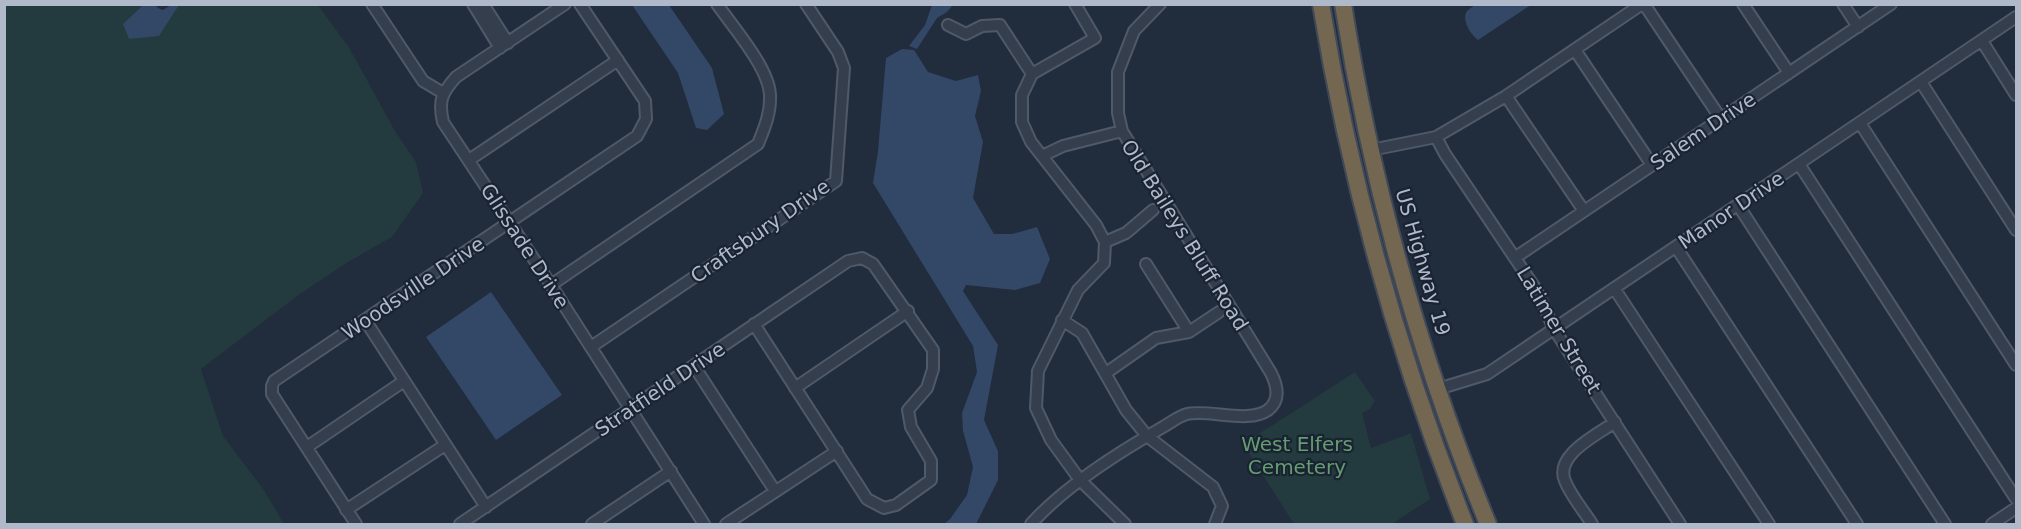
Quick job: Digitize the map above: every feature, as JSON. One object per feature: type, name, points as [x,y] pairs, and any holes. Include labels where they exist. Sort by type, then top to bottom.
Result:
[{"type":"highway","points":[[1321,4],[1350,153],[1386,292],[1419,398],[1465,525]]},
{"type":"highway","name":"US Highway 19","points":[[1343,4],[1358,93],[1402,270],[1438,389],[1485,517]]},
{"type":"highway","points":[[1386,292],[1400,320],[1417,369],[1425,381],[1438,389]]},
{"type":"highway","points":[[1419,398],[1431,401],[1436,409],[1472,503],[1485,517]]},
{"type":"street","points":[[372,4],[423,81],[443,93],[456,77],[565,4]]},
{"type":"street","points":[[473,4],[489,22],[504,45]]},
{"type":"street","points":[[483,4],[489,22]]},
{"type":"street","name":"Woodsville Drive","points":[[308,447],[272,394],[274,381],[637,136],[646,119],[645,101],[580,4]]},
{"type":"street","points":[[551,285],[758,144],[767,122],[771,95],[765,73],[717,4]]},
{"type":"street","name":"Craftsbury Drive","points":[[591,347],[836,181],[844,68],[838,52],[806,4]]},
{"type":"street","points":[[1075,4],[1095,38],[1032,74],[1022,95],[1022,122],[1030,142],[1096,225],[1105,242],[1104,263],[1078,290],[1038,371],[1036,408],[1051,440],[1080,480],[1125,525]]},
{"type":"street","points":[[1371,150],[1436,137],[1506,96],[1643,4],[1721,119]]},
{"type":"street","points":[[1743,4],[1789,74]]},
{"type":"street","points":[[1843,4],[1858,27]]},
{"type":"street","name":"Salem Drive","points":[[1516,257],[1891,4]]},
{"type":"street","name":"Old Baileys Bluff Road","points":[[1147,436],[1186,414],[1254,416],[1269,410],[1278,388],[1122,131],[1118,114],[1118,72],[1134,31],[1159,5]]},
{"type":"street","name":"Manor Drive","points":[[1438,389],[1487,374],[2016,17]]},
{"type":"street","points":[[948,25],[966,34],[982,26],[1000,25],[1032,74]]},
{"type":"street","points":[[1982,41],[2016,94]]},
{"type":"street","points":[[1575,50],[1652,165]]},
{"type":"street","points":[[469,160],[618,60]]},
{"type":"street","points":[[1920,82],[2016,230]]},
{"type":"street","name":"Glissade Drive","points":[[443,93],[440,107],[444,122],[704,525]]},
{"type":"street","points":[[1506,96],[1584,211]]},
{"type":"street","points":[[1860,123],[2016,365]]},
{"type":"street","points":[[1042,156],[1063,146],[1122,131]]},
{"type":"street","name":"Latimer Street","points":[[1436,137],[1445,154],[1516,257],[1537,291],[1554,329],[1680,525]]},
{"type":"street","points":[[1799,164],[2016,500]]},
{"type":"street","points":[[1738,205],[1945,525]]},
{"type":"street","points":[[1105,242],[1126,233],[1153,210]]},
{"type":"street","points":[[1676,247],[1857,525]]},
{"type":"street","name":"Stratfield Drive","points":[[460,525],[848,261],[862,258],[873,264],[908,311]]},
{"type":"street","points":[[1146,264],[1189,332]]},
{"type":"street","points":[[1614,288],[1768,525]]},
{"type":"street","points":[[754,324],[795,388],[837,451],[867,499],[884,508],[896,505],[931,480],[931,461],[911,427],[908,410],[927,388],[933,369],[933,350],[908,311],[795,388]]},
{"type":"street","points":[[1106,373],[1156,338],[1189,332],[1219,312]]},
{"type":"street","points":[[365,320],[486,507]]},
{"type":"street","points":[[1062,320],[1082,333],[1126,410],[1147,436],[1213,487],[1222,506],[1215,525]]},
{"type":"street","points":[[694,366],[775,491]]},
{"type":"street","points":[[356,525],[308,447],[404,381]]},
{"type":"street","points":[[1592,525],[1564,480],[1564,466],[1570,453],[1614,423]]},
{"type":"street","points":[[1031,525],[1045,508],[1080,480],[1147,436]]},
{"type":"street","points":[[346,510],[445,445]]},
{"type":"street","points":[[726,525],[837,451]]},
{"type":"street","points":[[592,525],[671,471]]},
{"type":"street","points":[[1992,525],[2016,508]]},
{"type":"green space","points":[[4,5],[143,5],[124,24],[179,5],[318,5],[350,49],[395,131],[416,162],[423,193],[392,237],[348,262],[300,294],[201,369],[223,436],[264,490],[284,524],[5,524]]},
{"type":"green space","name":"West Elfers Cemetery","points":[[1355,372],[1375,401],[1370,409],[1362,413],[1371,448],[1411,433],[1430,499],[1392,524],[1294,524],[1243,444]]},
{"type":"water","points":[[1476,4],[1531,5],[1478,40],[1472,35],[1465,19],[1467,11]]},
{"type":"water","points":[[143,5],[155,5],[163,10],[171,5],[179,5],[159,36],[129,39],[123,24]]},
{"type":"water","points":[[632,5],[669,5],[712,68],[724,114],[707,130],[696,128],[678,73]]},
{"type":"water","points":[[932,5],[953,5],[937,18],[917,49],[909,46],[925,25]]},
{"type":"water","points":[[902,49],[914,50],[928,72],[956,81],[978,75],[981,91],[975,116],[983,142],[973,198],[994,234],[1012,234],[1037,227],[1050,259],[1040,283],[1015,290],[966,285],[963,291],[998,345],[984,420],[998,451],[998,480],[976,524],[944,524],[967,495],[973,467],[963,431],[962,413],[977,372],[973,346],[873,183],[886,58]]},
{"type":"water","points":[[491,292],[562,395],[496,440],[426,337]]}]
